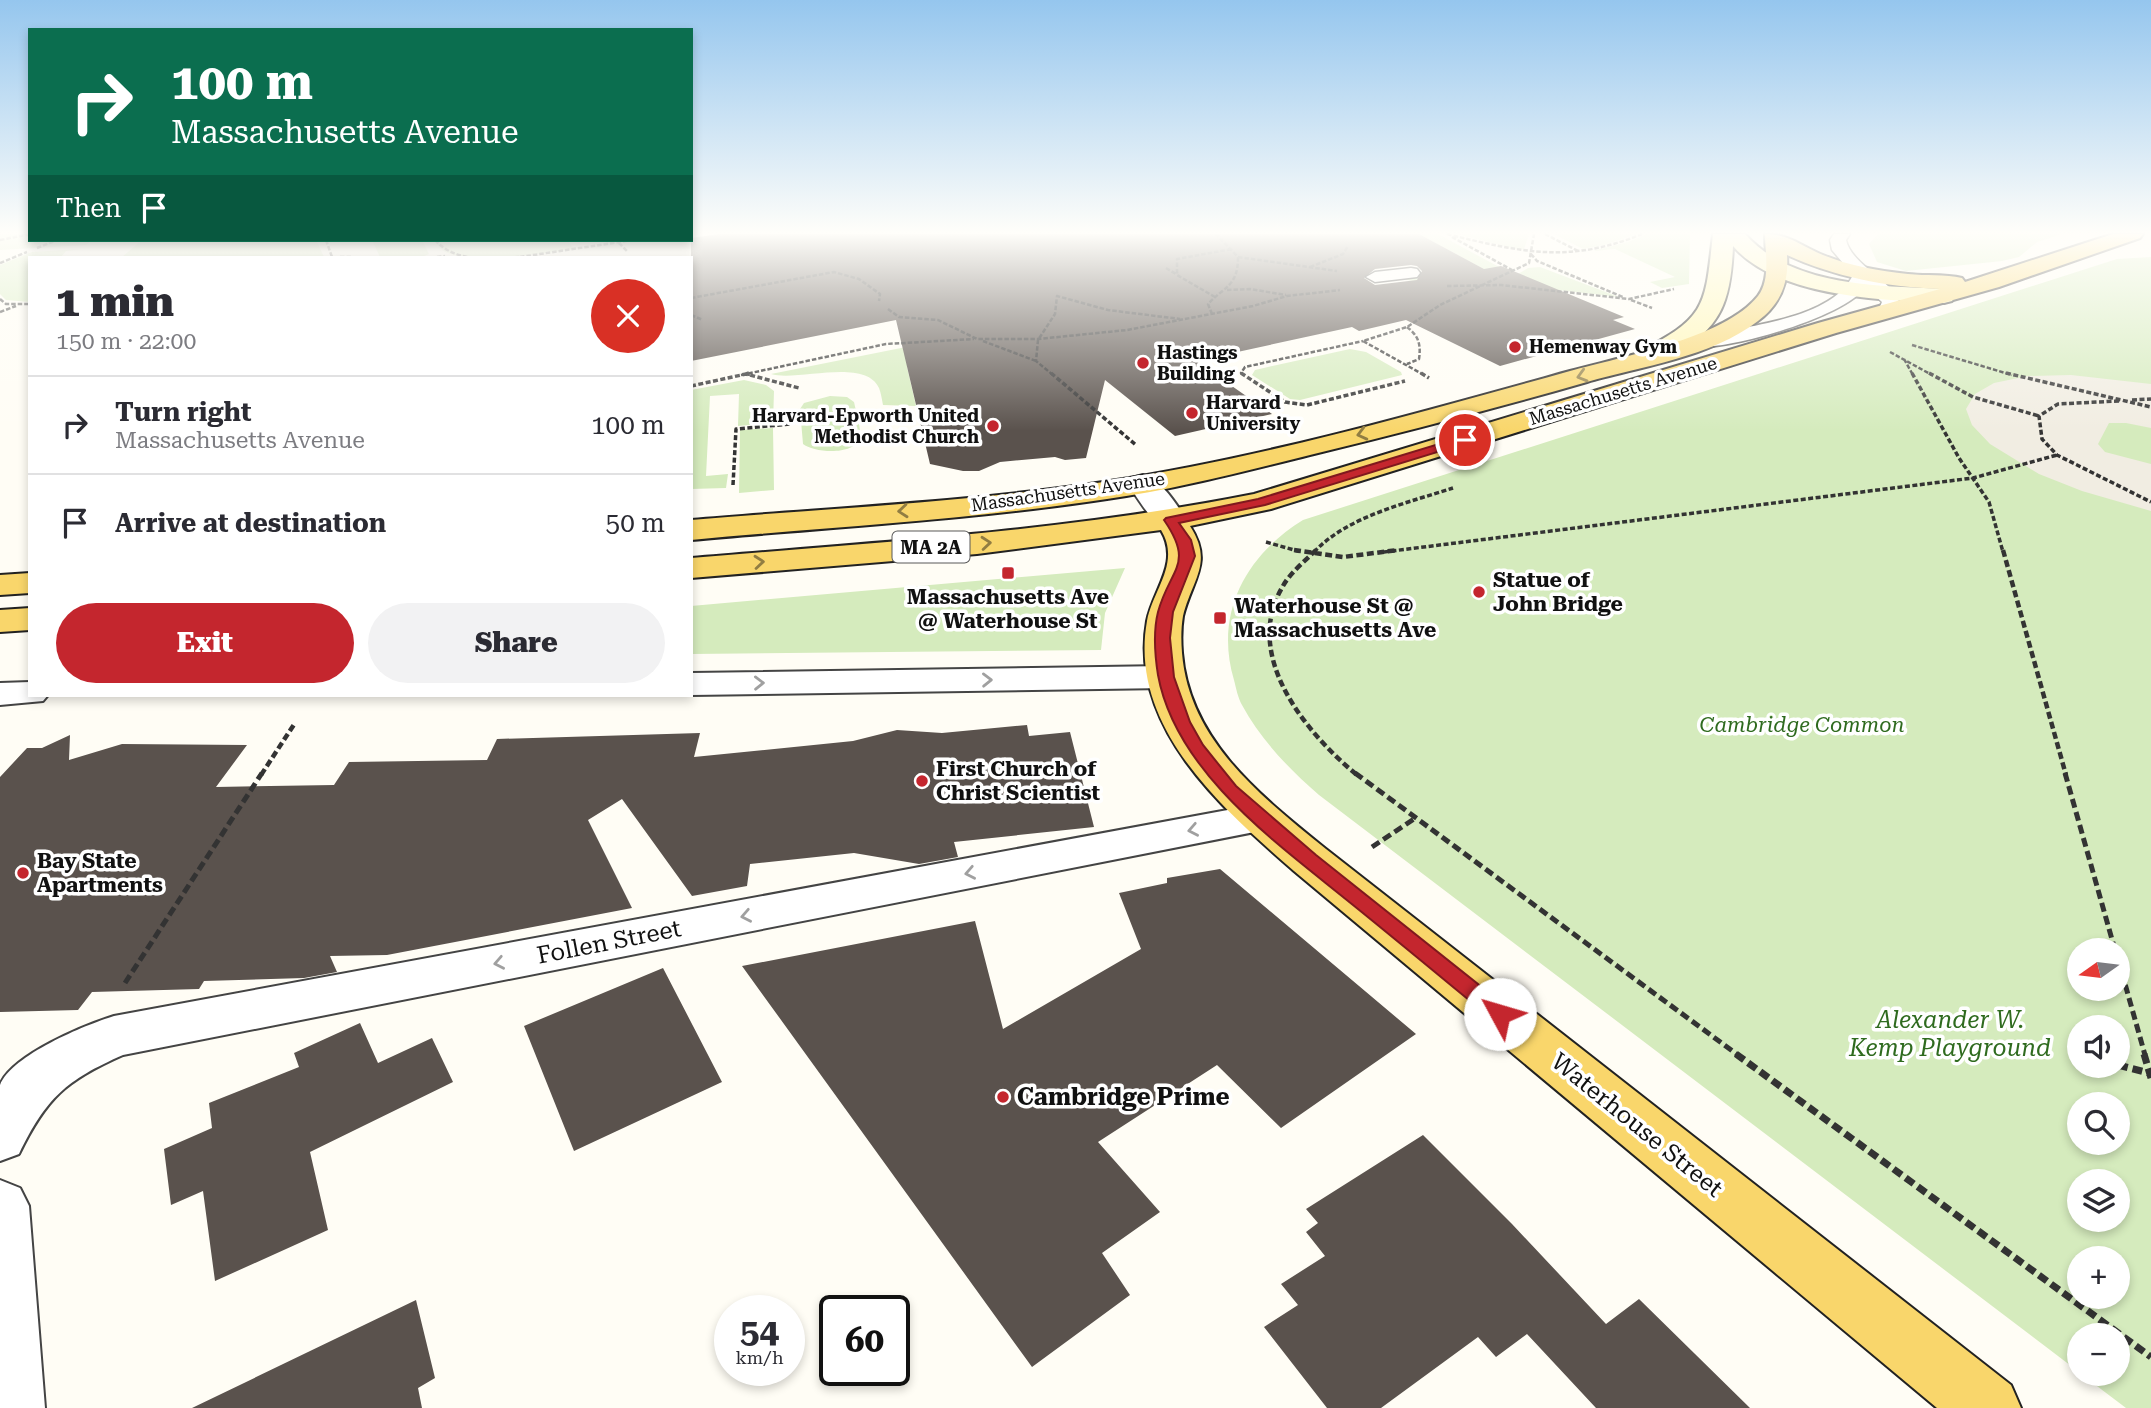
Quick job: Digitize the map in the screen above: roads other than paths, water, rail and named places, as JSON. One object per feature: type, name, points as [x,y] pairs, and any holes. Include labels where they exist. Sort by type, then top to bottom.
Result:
[{"type":"main road","points":[[1647,357],[1692,332],[1711,314],[1716,300]]},
{"type":"main road","name":"Massachusetts Avenue","points":[[693,530],[983,504],[1143,484],[1439,416],[1647,357],[1726,330],[1757,309],[1764,300]]},
{"type":"main road","name":"Massachusetts Avenue","points":[[693,568],[998,542],[1171,520],[1260,502],[1827,328],[1884,302],[1907,300]]},
{"type":"main road","name":"Waterhouse Street","points":[[1171,520],[1184,540],[1188,556],[1166,612],[1163,638],[1166,677],[1177,710],[1196,748],[1230,790],[1260,818],[1987,1408]]},
{"type":"main road","points":[[0,585],[28,583]]},
{"type":"main road","points":[[0,621],[28,619]]},
{"type":"street","name":"Waterhouse Street","points":[[1143,484],[1171,520]]},
{"type":"street","points":[[693,684],[1166,677]]},
{"type":"street","points":[[0,694],[28,693]]},
{"type":"street","name":"Follen Street","points":[[0,1137],[9,1115],[29,1086],[61,1060],[114,1036],[1260,818]]},
{"type":"street","points":[[0,1206],[12,1408]]},
{"type":"lane","points":[[1696,342],[1784,324],[1839,300]]},
{"type":"place","name":"Hemenway Gym","points":[[1515,347]]},
{"type":"place","name":"Hastings Building","points":[[1143,363]]},
{"type":"place","name":"Harvard University","points":[[1192,413]]},
{"type":"place","name":"Harvard-Epworth United Methodist Church","points":[[993,426]]},
{"type":"place","name":"Massachusetts Ave @ Waterhouse St","points":[[1008,573]]},
{"type":"place","name":"Statue of John Bridge","points":[[1479,592]]},
{"type":"place","name":"Waterhouse St @ Massachusetts Ave","points":[[1220,618]]},
{"type":"place","name":"First Church of Christ Scientist","points":[[922,781]]},
{"type":"place","name":"Bay State Apartments","points":[[23,873]]},
{"type":"place","name":"Cambridge Prime","points":[[1003,1097]]},
{"type":"park label","name":"Cambridge Common","points":[[1802,725]]},
{"type":"park label","name":"Alexander W. Kemp Playground","points":[[1950,1034]]}]
